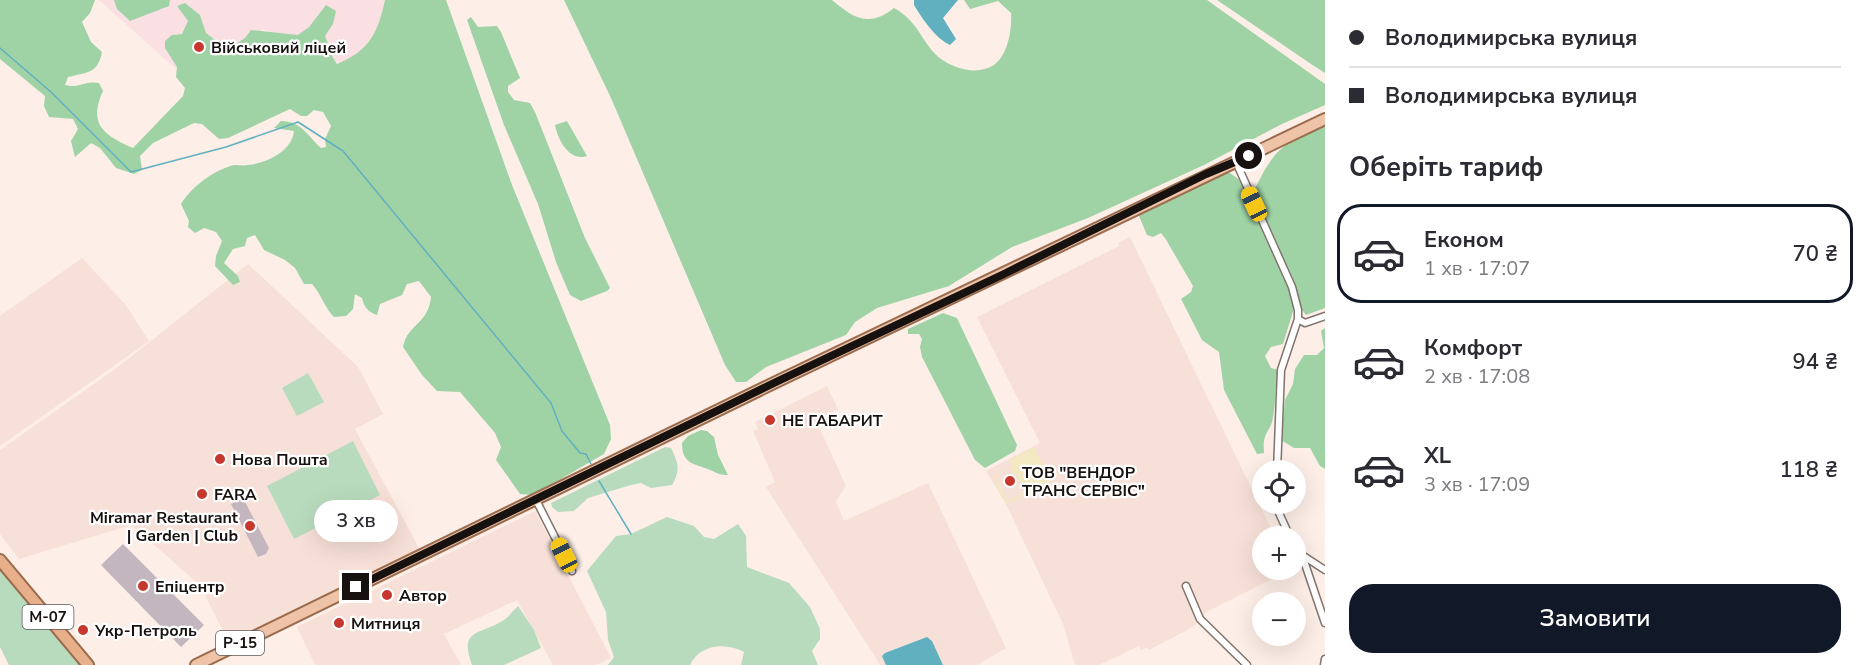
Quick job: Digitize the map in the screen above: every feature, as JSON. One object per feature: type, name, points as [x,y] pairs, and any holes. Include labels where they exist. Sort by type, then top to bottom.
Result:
[{"type":"highway","name":"М-07","points":[[0,560],[88,665]]},
{"type":"main road","name":"Р-15","points":[[196,665],[786,377],[1325,119]]},
{"type":"street","points":[[1236,162],[1292,286],[1298,310],[1298,320],[1281,370],[1277,460]]},
{"type":"street","points":[[1298,320],[1305,323],[1325,316]]},
{"type":"street","points":[[536,500],[572,571]]},
{"type":"street","points":[[1306,558],[1325,570]]},
{"type":"street","points":[[1306,567],[1325,623]]},
{"type":"street","points":[[1186,586],[1200,619],[1247,665]]},
{"type":"street","points":[[1324,665],[1325,659]]},
{"type":"shaded area","name":"Військовий ліцей","points":[[99,0],[416,0],[346,66],[263,29],[204,94]]},
{"type":"shaded area","points":[[1130,237],[1252,489],[1252,514],[1264,514],[1270,526],[1252,526],[1252,580],[1270,580],[1208,611],[1193,627],[1149,650],[1147,647],[1141,650],[1139,646],[1099,665],[1075,665],[1063,624],[1006,504],[986,471],[1040,443],[977,317],[1119,246],[1118,243]]},
{"type":"shaded area","points":[[82,258],[125,304],[149,341],[0,446],[0,316]]},
{"type":"shaded area","points":[[248,264],[358,367],[383,414],[355,429],[421,552],[229,643],[200,585],[131,525],[19,559],[0,534],[0,450],[118,367]]},
{"type":"shaded area","points":[[827,386],[838,409],[816,420],[846,486],[836,501],[844,521],[928,483],[1006,648],[977,665],[880,665],[766,487],[775,482],[753,431],[758,429],[755,422]]},
{"type":"shaded area","points":[[535,511],[611,658],[596,665],[553,665],[517,600],[444,634],[461,665],[315,665],[297,627]]},
{"type":"green space","points":[[0,0],[95,0],[90,13],[82,22],[91,42],[102,52],[100,59],[91,71],[68,77],[65,85],[99,83],[103,91],[97,112],[101,127],[106,133],[133,148],[183,96],[185,88],[176,77],[177,67],[165,48],[165,41],[172,35],[182,34],[188,21],[177,6],[185,3],[200,15],[206,33],[218,42],[231,47],[245,38],[251,30],[298,35],[309,27],[326,5],[336,11],[333,24],[325,36],[337,64],[357,53],[370,40],[379,22],[385,0],[446,0],[512,185],[610,425],[611,439],[604,454],[533,495],[520,494],[496,460],[501,447],[495,433],[460,392],[437,391],[422,375],[403,347],[409,333],[422,319],[429,306],[431,297],[419,281],[407,284],[402,295],[380,304],[377,315],[369,311],[362,298],[355,294],[353,309],[346,316],[334,317],[312,284],[304,284],[295,268],[285,260],[264,250],[255,235],[247,238],[245,246],[233,249],[224,263],[238,276],[240,282],[233,285],[215,266],[222,241],[216,232],[204,228],[195,233],[188,227],[189,221],[181,204],[185,198],[197,186],[219,171],[234,165],[263,162],[284,150],[294,131],[274,128],[281,121],[299,126],[321,148],[326,147],[325,139],[331,126],[323,112],[314,110],[307,116],[301,116],[290,109],[228,138],[219,139],[202,124],[194,123],[153,143],[140,156],[142,170],[134,174],[116,168],[100,148],[91,143],[75,157],[71,141],[78,129],[73,119],[49,117],[44,106],[45,96],[0,59]]},
{"type":"green space","points":[[114,0],[170,0],[169,6],[130,21],[117,9]]},
{"type":"green space","points":[[564,0],[832,0],[854,16],[869,19],[877,18],[894,8],[910,20],[929,47],[941,59],[968,70],[981,70],[994,65],[1003,55],[1010,34],[1011,13],[998,1],[970,9],[964,0],[1207,0],[1325,84],[1325,105],[1282,124],[1204,165],[1088,218],[1012,247],[949,286],[877,308],[855,322],[846,335],[766,367],[746,382],[736,382],[725,365],[611,98]]},
{"type":"green space","points":[[1217,0],[1325,0],[1325,73],[1311,64]]},
{"type":"green space","points":[[471,17],[478,27],[497,26],[501,32],[520,78],[508,86],[508,92],[514,100],[530,103],[535,112],[585,238],[610,288],[607,291],[581,301],[570,295],[556,262],[538,204],[504,125],[467,20]]},
{"type":"green space","points":[[567,121],[587,156],[575,156],[562,143],[555,125]]},
{"type":"green space","points":[[1325,126],[1325,308],[1306,315],[1302,310],[1292,276],[1254,194],[1269,164],[1281,149],[1288,143]]},
{"type":"green space","points":[[1222,173],[1230,173],[1241,181],[1291,291],[1295,305],[1283,344],[1271,347],[1265,356],[1271,368],[1278,370],[1272,422],[1265,436],[1264,453],[1257,454],[1224,390],[1219,352],[1202,340],[1181,299],[1191,292],[1193,286],[1165,238],[1161,233],[1153,237],[1147,235],[1139,216],[1141,212]]},
{"type":"green space","points":[[943,313],[957,318],[1017,445],[1015,451],[985,468],[975,460],[922,357],[920,347],[922,339],[919,334],[908,334],[908,329]]},
{"type":"green space","points":[[1325,328],[1325,469],[1320,466],[1310,448],[1294,448],[1281,440],[1285,400],[1293,384],[1295,369],[1304,355],[1317,355],[1324,348],[1321,331]]},
{"type":"green space","points":[[308,373],[324,402],[297,416],[282,388]]},
{"type":"green space","points":[[701,430],[707,431],[714,437],[718,455],[728,475],[719,474],[694,464],[684,456],[682,443],[688,436]]},
{"type":"green space","points":[[353,441],[380,495],[294,539],[267,486]]},
{"type":"green space","points":[[665,447],[671,448],[677,462],[677,475],[672,485],[651,488],[641,483],[631,485],[588,498],[574,511],[558,512],[552,507],[551,503]]},
{"type":"green space","points":[[667,517],[694,526],[704,537],[714,539],[738,524],[746,536],[747,567],[789,583],[810,607],[820,629],[820,639],[812,651],[818,665],[741,665],[744,652],[722,646],[700,653],[690,665],[608,665],[614,657],[608,640],[606,612],[587,571],[616,536],[631,534]]},
{"type":"green space","points":[[0,570],[80,665],[9,665],[0,647]]},
{"type":"green space","points":[[518,606],[534,630],[541,648],[504,665],[472,665],[468,653],[470,638],[504,620]]},
{"type":"sand","points":[[1034,447],[1051,481],[1006,504],[993,476],[1012,467],[1009,460]],"holes":[[[1011,468],[1011,475],[1015,473],[1025,492],[1007,501],[995,476]]]},
{"type":"water","points":[[914,0],[958,0],[943,18],[956,39],[950,45],[939,38],[929,27],[914,5]]},
{"type":"water","points":[[927,637],[932,641],[943,665],[886,665],[882,656],[885,653]]},
{"type":"building","name":"Miramar Restaurant | Garden | Club","points":[[243,498],[269,548],[266,554],[258,557],[231,504]]},
{"type":"building","name":"Епіцентр","points":[[123,544],[204,625],[181,647],[101,565]]},
{"type":"waterway","points":[[0,48],[51,92],[131,172],[226,147],[298,122],[343,151],[551,403],[562,431],[580,453],[586,454],[591,464]]},
{"type":"waterway","points":[[599,481],[631,534]]},
{"type":"place","name":"Військовий ліцей","points":[[199,47]]},
{"type":"place","name":"НЕ ГАБАРИТ","points":[[770,420]]},
{"type":"place","name":"Нова Пошта","points":[[220,459]]},
{"type":"place","name":"ТОВ \"ВЕНДОР ТРАНС СЕРВІС\"","points":[[1010,481]]},
{"type":"place","name":"FARA","points":[[202,494]]},
{"type":"place","name":"Miramar Restaurant | Garden | Club","points":[[250,526]]},
{"type":"place","name":"Епіцентр","points":[[143,586]]},
{"type":"place","name":"Автор","points":[[387,595]]},
{"type":"place","name":"Митниця","points":[[339,623]]},
{"type":"place","name":"Укр-Петроль","points":[[83,630]]},
{"type":"route","points":[[356,587],[1206,174],[1249,156]]}]
